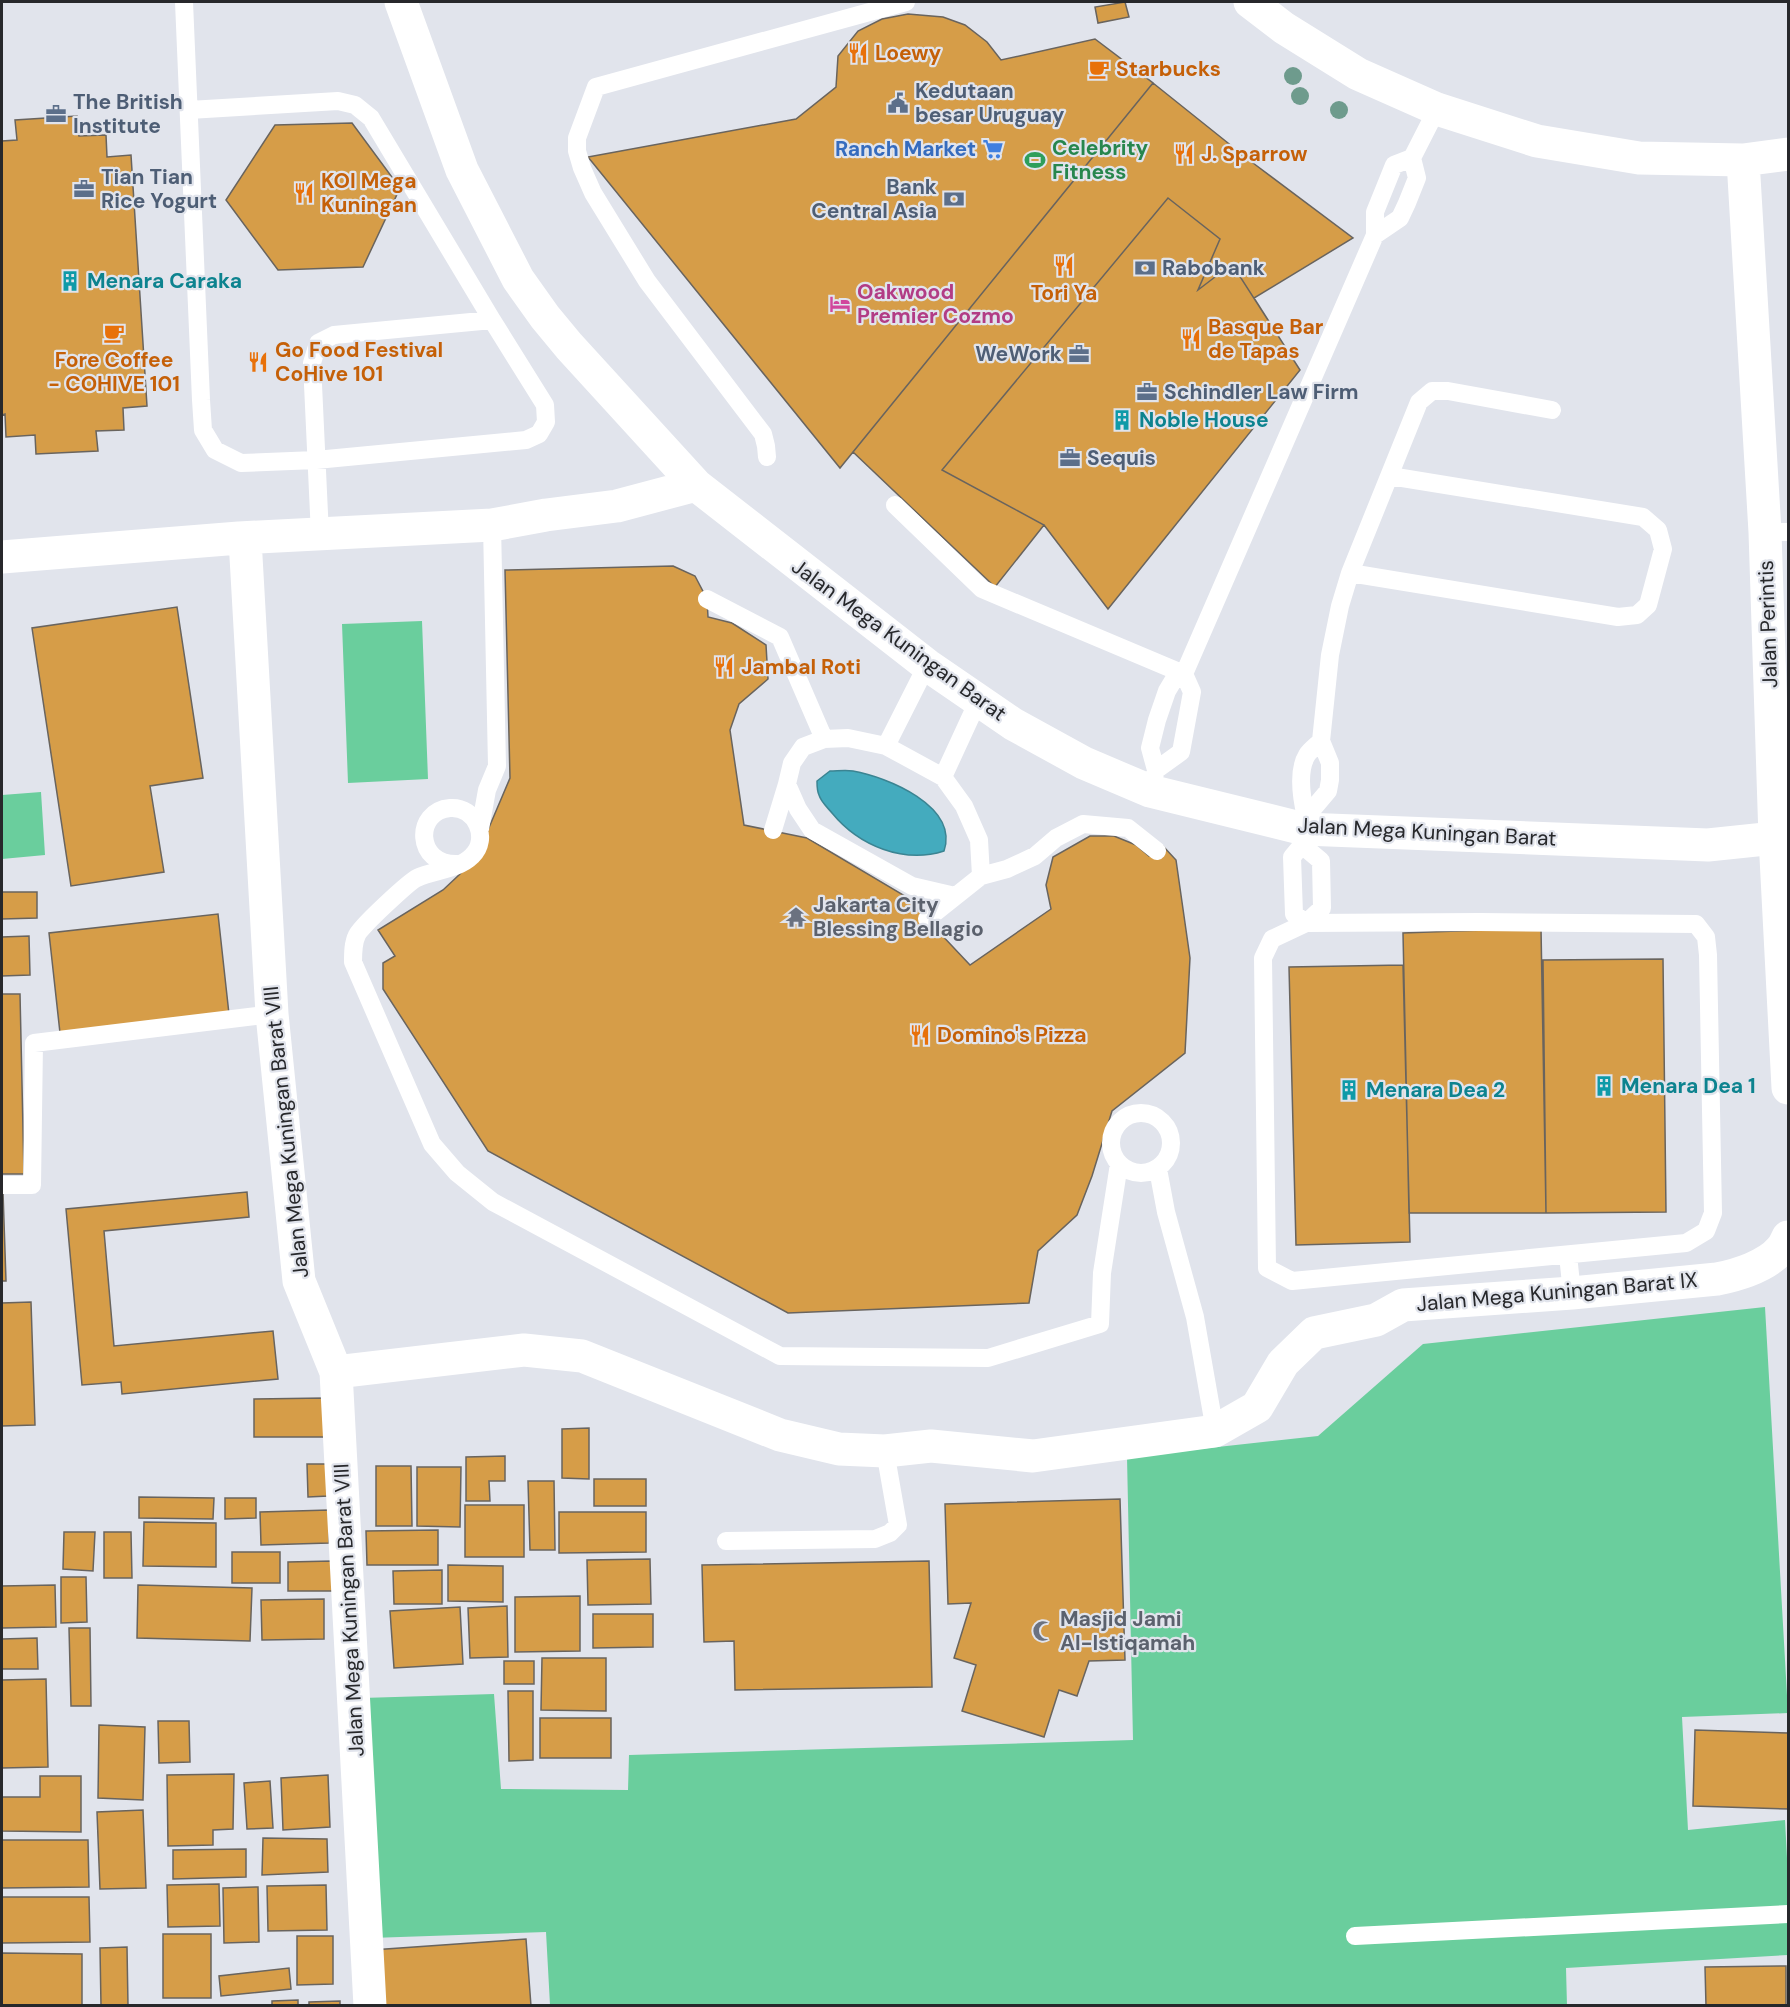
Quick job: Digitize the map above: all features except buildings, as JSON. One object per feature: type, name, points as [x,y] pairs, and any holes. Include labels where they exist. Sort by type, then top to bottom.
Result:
[{"type":"street","name":"Jalan Mega Kuningan Barat","points":[[401,2],[462,170],[518,279],[569,346],[696,485],[927,665],[1013,724],[1083,763],[1153,781],[1304,830],[1708,845],[1782,838]]},
{"type":"street","points":[[1250,2],[1284,28],[1358,74],[1437,110],[1537,141],[1639,158],[1743,160],[1788,154]]},
{"type":"street","name":"Jalan Perintis","points":[[1743,160],[1783,532],[1782,838],[1788,1088]]},
{"type":"street","points":[[2,557],[245,539],[492,525],[546,514],[617,506],[696,485]]},
{"type":"street","name":"Jalan Mega Kuningan Barat VIII","points":[[245,539],[272,1014],[299,1281],[336,1372],[370,2006]]},
{"type":"street","name":"Jalan Mega Kuningan Barat IX","points":[[336,1372],[524,1350],[582,1356],[780,1435],[839,1449],[885,1451],[931,1446],[1033,1456],[1215,1431],[1257,1407],[1283,1363],[1314,1333],[1376,1320],[1403,1305],[1572,1293],[1717,1279],[1740,1274],[1761,1264],[1781,1250],[1788,1237]]},
{"type":"lane","points":[[766,457],[763,434],[647,281],[593,193],[577,151],[577,138],[596,87],[906,2]]},
{"type":"lane","points":[[184,9],[203,430],[215,450],[242,464],[316,460],[525,440],[539,434],[546,422],[545,405],[371,118],[355,105],[338,101],[189,110]]},
{"type":"lane","points":[[1153,781],[1150,748],[1167,691],[1173,681],[1184,674],[1375,235],[1375,212],[1394,165],[1412,158],[1437,110]]},
{"type":"lane","points":[[1375,235],[1400,218],[1418,178],[1412,158]]},
{"type":"lane","points":[[320,535],[312,363],[318,343],[334,335],[492,320]]},
{"type":"lane","points":[[1321,741],[1306,756],[1301,794],[1304,830],[1321,861],[1322,908],[1306,923],[1272,939],[1263,958],[1267,1268],[1292,1281],[1686,1242],[1706,1231],[1713,1213],[1708,967],[1706,937],[1696,924],[1306,923],[1294,914],[1292,856],[1304,830],[1328,791],[1330,763],[1321,741],[1330,655],[1340,606],[1350,573],[1419,402],[1432,391],[1448,391],[1552,410]]},
{"type":"lane","points":[[1350,573],[1618,617],[1637,615],[1648,605],[1663,549],[1658,530],[1643,517],[1389,476]]},
{"type":"lane","points":[[895,505],[982,589],[1184,674],[1192,692],[1182,752],[1153,781]]},
{"type":"lane","points":[[492,525],[497,766],[486,790],[479,847],[466,861],[414,879],[357,933],[353,962],[432,1144],[457,1173],[493,1202],[780,1356],[988,1358],[1100,1324],[1102,1273],[1110,1218],[1127,1169]]},
{"type":"lane","points":[[707,599],[780,637],[824,739]]},
{"type":"lane","points":[[886,746],[927,665]]},
{"type":"lane","points":[[943,777],[978,701]]},
{"type":"lane","points":[[773,830],[788,784],[792,763],[803,747],[824,739],[848,738],[886,746],[943,777],[964,806],[979,840],[981,876]]},
{"type":"lane","points":[[788,784],[798,809],[812,830],[912,886],[955,896]]},
{"type":"lane","points":[[457,864],[447,865],[439,861],[426,847],[425,828],[429,819],[444,809],[453,807],[486,790]]},
{"type":"lane","points":[[453,807],[470,814],[480,829]]},
{"type":"lane","points":[[927,919],[981,876],[1007,869],[1035,856],[1056,838],[1083,824],[1128,828],[1157,851]]},
{"type":"lane","points":[[414,879],[426,847]]},
{"type":"lane","points":[[2,1185],[32,1185],[34,1043],[272,1014]]},
{"type":"lane","points":[[1141,1112],[1159,1118],[1167,1125],[1171,1134],[1170,1154],[1165,1163],[1158,1169],[1142,1174],[1127,1169],[1114,1156],[1111,1146],[1116,1126],[1122,1119],[1141,1112]]},
{"type":"lane","points":[[1158,1169],[1166,1212],[1195,1317],[1215,1431]]},
{"type":"lane","points":[[1568,1255],[1572,1293]]},
{"type":"lane","points":[[726,1541],[875,1539],[890,1533],[898,1525],[885,1451]]},
{"type":"lane","points":[[1355,1936],[1788,1914]]},
{"type":"green space","points":[[422,621],[428,779],[348,783],[342,624]]},
{"type":"green space","points":[[41,792],[45,855],[2,859],[2,795]]},
{"type":"green space","points":[[1765,1307],[1788,1713],[1682,1717],[1688,1830],[1785,1820],[1788,1955],[1566,1968],[1567,2006],[550,2005],[546,1932],[371,1938],[362,1698],[494,1694],[501,1789],[628,1790],[629,1755],[1133,1740],[1127,1457],[1318,1436],[1423,1344]]},
{"type":"water","points":[[830,771],[867,774],[917,796],[931,807],[941,820],[946,835],[944,851],[913,855],[898,853],[883,849],[855,835],[843,825],[820,798],[817,781]]},
{"type":"place","name":"Loewy","points":[[858,53]]},
{"type":"place","name":"Starbucks","points":[[1099,69]]},
{"type":"place","name":"Kedutaan besar Uruguay","points":[[898,103]]},
{"type":"place","name":"The British Institute","points":[[56,114]]},
{"type":"place","name":"Ranch Market","points":[[993,149]]},
{"type":"place","name":"J. Sparrow","points":[[1184,154]]},
{"type":"place","name":"Celebrity Fitness","points":[[1035,160]]},
{"type":"place","name":"Tian Tian Rice Yogurt","points":[[84,189]]},
{"type":"place","name":"KOI Mega Kuningan","points":[[304,193]]},
{"type":"place","name":"Bank Central Asia","points":[[954,199]]},
{"type":"place","name":"Tori Ya","points":[[1064,266]]},
{"type":"place","name":"Rabobank","points":[[1145,268]]},
{"type":"place","name":"Menara Caraka","points":[[70,281]]},
{"type":"place","name":"Oakwood Premier Cozmo","points":[[840,304]]},
{"type":"place","name":"Fore Coffee - COHIVE 101","points":[[114,333]]},
{"type":"place","name":"Basque Bar de Tapas","points":[[1191,339]]},
{"type":"place","name":"WeWork","points":[[1079,354]]},
{"type":"place","name":"Go Food Festival CoHive 101","points":[[258,362]]},
{"type":"place","name":"Schindler Law Firm","points":[[1147,392]]},
{"type":"place","name":"Noble House","points":[[1122,420]]},
{"type":"place","name":"Sequis","points":[[1070,458]]},
{"type":"place","name":"Jambal Roti","points":[[724,667]]},
{"type":"place","name":"Jakarta City Blessing Bellagio","points":[[796,917]]},
{"type":"place","name":"Domino's Pizza","points":[[920,1035]]},
{"type":"place","name":"Menara Dea 1","points":[[1604,1086]]},
{"type":"place","name":"Menara Dea 2","points":[[1349,1090]]},
{"type":"place","name":"Masjid Jami Al-Istiqamah","points":[[1043,1631]]}]
